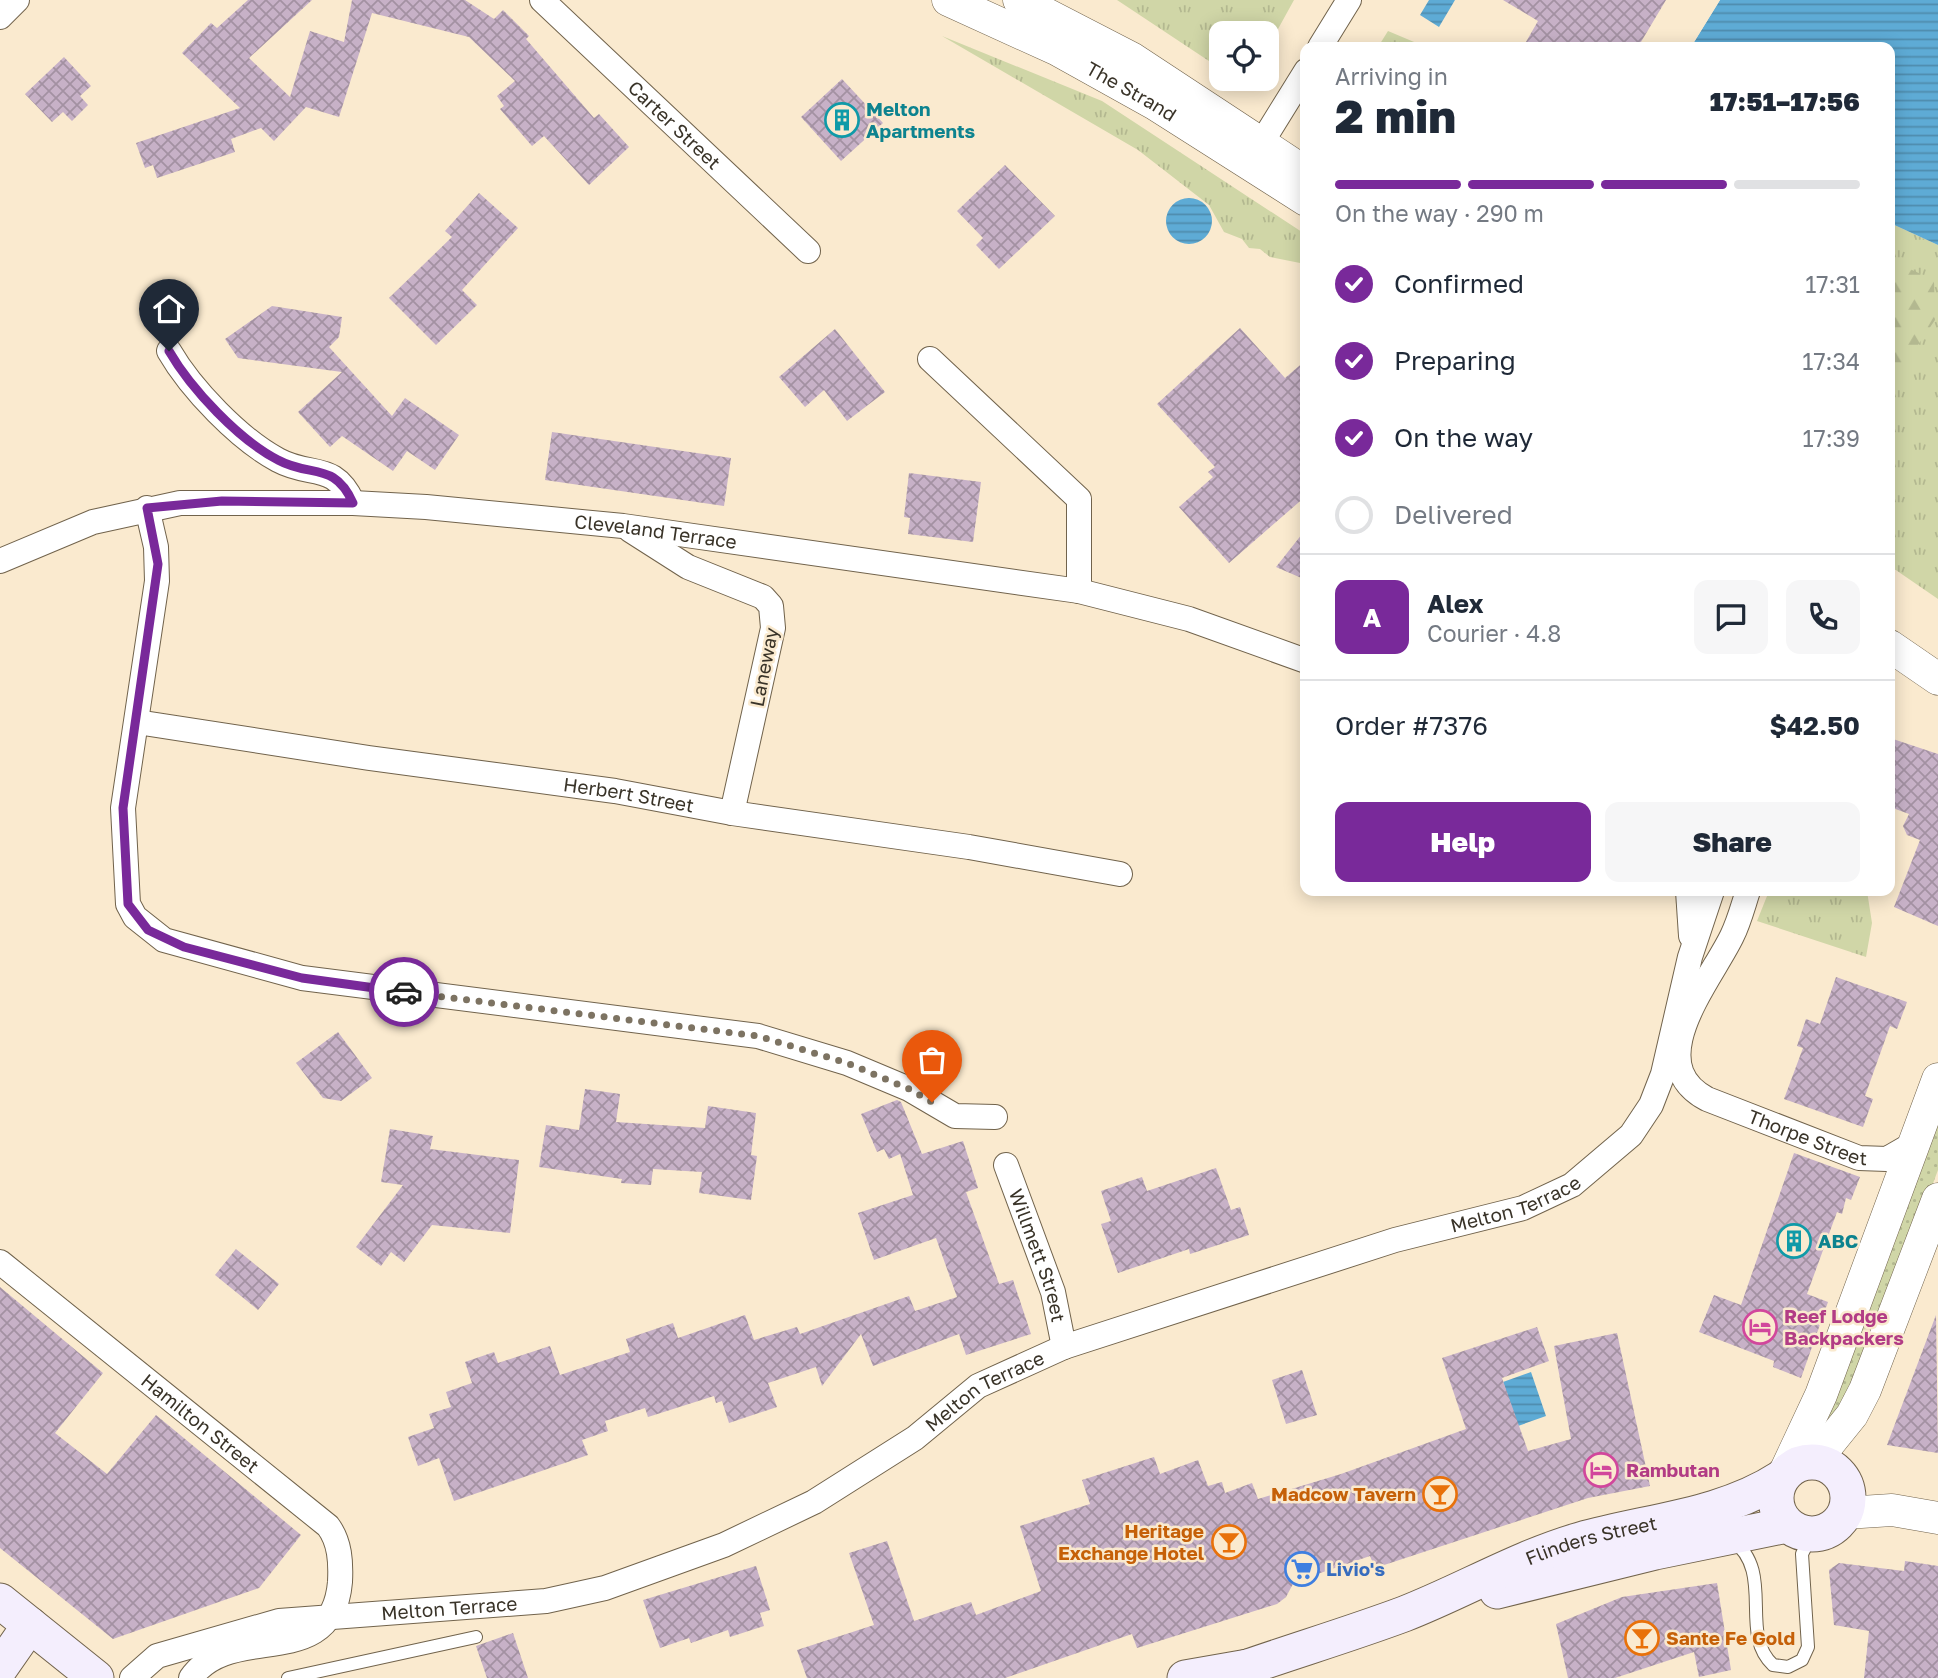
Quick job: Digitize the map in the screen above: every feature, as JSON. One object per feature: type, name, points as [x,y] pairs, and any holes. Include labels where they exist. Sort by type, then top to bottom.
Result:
[{"type":"main road","points":[[1824,1464],[1840,1475],[1848,1493],[1834,1523],[1804,1534],[1787,1525],[1776,1508],[1776,1487],[1793,1471],[1824,1464]]},
{"type":"main road","name":"Flinders Street","points":[[1185,1678],[1237,1672],[1405,1614],[1548,1551],[1579,1540],[1717,1507],[1759,1491],[1793,1471]]},
{"type":"main road","name":"Flinders Street","points":[[1405,1614],[1655,1552],[1787,1525]]},
{"type":"main road","points":[[0,1601],[96,1678]]},
{"type":"main road","points":[[8,1666],[30,1625]]},
{"type":"street","points":[[0,17],[17,0]]},
{"type":"street","name":"Carter Street","points":[[542,0],[808,251]]},
{"type":"street","name":"The Strand","points":[[948,0],[1058,50],[1155,104],[1300,171]]},
{"type":"street","name":"The Strand","points":[[1019,0],[1133,59],[1255,152],[1300,194]]},
{"type":"street","points":[[1323,42],[1349,0]]},
{"type":"street","points":[[1255,152],[1300,81]]},
{"type":"street","points":[[169,351],[200,395],[258,446],[285,463],[335,477],[345,487],[353,503]]},
{"type":"street","points":[[930,359],[1079,499],[1079,591]]},
{"type":"street","name":"Cleveland Terrace","points":[[0,561],[93,522],[147,508],[212,501],[353,503],[468,510],[623,526],[1079,591],[1189,619],[1300,659]]},
{"type":"street","points":[[147,508],[158,564],[123,808],[128,904],[135,917],[164,940],[302,978],[758,1036],[847,1063],[909,1089],[955,1116],[995,1117]]},
{"type":"street","name":"Laneway","points":[[623,526],[688,567],[756,592],[771,606],[773,628],[732,813]]},
{"type":"street","points":[[1895,649],[1938,679]]},
{"type":"street","name":"Herbert Street","points":[[136,722],[396,762],[615,791],[732,813],[969,847],[1120,874]]},
{"type":"street","points":[[1688,896],[1690,957]]},
{"type":"street","name":"Melton Terrace","points":[[1631,1135],[1645,1116],[1660,1083],[1690,957],[1710,896]]},
{"type":"street","points":[[1702,1097],[1682,1077],[1679,1050],[1696,998],[1732,937],[1746,896]]},
{"type":"street","points":[[1793,1471],[1938,1079]]},
{"type":"street","name":"Melton Terrace","points":[[132,1678],[157,1657],[279,1621],[333,1615],[510,1605],[579,1596],[724,1545],[781,1520],[849,1481],[915,1438],[960,1400],[996,1376],[1064,1347],[1395,1240],[1523,1209],[1572,1185],[1631,1135],[1681,1098],[1690,1095],[1702,1097]]},
{"type":"street","name":"Thorpe Street","points":[[1702,1097],[1859,1158],[1886,1159],[1913,1144]]},
{"type":"street","name":"Willmett Street","points":[[1006,1164],[1053,1292],[1064,1347]]},
{"type":"street","points":[[1793,1471],[1847,1422],[1866,1390],[1938,1199]]},
{"type":"street","name":"Hamilton Street","points":[[0,1262],[328,1526],[339,1552],[339,1590],[333,1615]]},
{"type":"street","points":[[1834,1523],[1892,1510],[1938,1518]]},
{"type":"street","points":[[187,1646],[198,1676],[238,1651],[310,1634],[326,1624],[333,1615]]},
{"type":"lane","points":[[1728,1537],[1743,1549],[1752,1564],[1761,1647],[1767,1659],[1781,1668],[1796,1664],[1806,1654],[1801,1560],[1808,1542],[1834,1523]]},
{"type":"lane","points":[[288,1678],[476,1636]]},
{"type":"green space","points":[[1117,0],[1294,0],[1279,27],[1279,21],[1209,21],[1209,61]]},
{"type":"green space","points":[[1388,31],[1414,42],[1381,42]]},
{"type":"green space","points":[[942,36],[1102,101],[1300,231],[1300,263],[1270,257],[1260,249],[1249,248],[1242,239],[1224,232],[1209,205],[1138,150]]},
{"type":"green space","points":[[1895,225],[1938,245],[1938,599],[1895,569]]},
{"type":"green space","points":[[1895,262],[1934,280],[1935,320],[1895,379]]},
{"type":"green space","points":[[1767,896],[1868,896],[1872,923],[1866,957],[1757,921]]},
{"type":"green space","points":[[1938,1119],[1938,1170],[1860,1378],[1833,1423],[1826,1422]]},
{"type":"water","points":[[1429,0],[1455,0],[1439,27],[1420,15]]},
{"type":"water","points":[[1720,0],[1938,0],[1938,245],[1895,225],[1895,42],[1694,42]]},
{"type":"water","points":[[1189,198],[1205,205],[1212,221],[1205,237],[1189,244],[1173,237],[1166,221],[1173,205]]},
{"type":"water","points":[[1531,1372],[1546,1416],[1518,1426],[1503,1382]]},
{"type":"pier","points":[[1716,0],[1720,0],[1694,42],[1691,42]]},
{"type":"building","points":[[248,0],[312,0],[249,58],[290,97],[310,31],[344,42],[352,0],[465,0],[494,19],[503,10],[529,36],[526,39],[594,118],[599,114],[629,147],[589,185],[544,136],[532,146],[500,109],[504,106],[497,96],[515,81],[469,37],[372,13],[339,117],[306,107],[274,141],[261,128],[231,139],[235,152],[157,178],[153,165],[145,168],[136,143],[240,108],[182,53],[211,23],[217,28]]},
{"type":"building","points":[[1503,0],[1666,0],[1641,42],[1526,42],[1538,21]]},
{"type":"building","points":[[64,57],[91,86],[80,96],[88,105],[72,121],[63,112],[52,122],[25,94]]},
{"type":"building","name":"Melton Apartments","points":[[842,79],[883,123],[841,161],[801,117]]},
{"type":"building","points":[[1005,165],[1055,216],[999,269],[976,245],[983,238],[957,211]]},
{"type":"building","points":[[479,193],[518,228],[462,290],[477,305],[436,345],[389,298],[452,237],[445,231]]},
{"type":"building","points":[[272,306],[342,317],[339,337],[329,347],[392,416],[405,398],[459,435],[435,470],[407,451],[393,471],[342,436],[330,447],[298,412],[342,372],[238,358],[225,339]]},
{"type":"building","points":[[1240,328],[1285,378],[1300,365],[1300,501],[1229,563],[1179,507],[1213,477],[1208,472],[1215,467],[1157,404]]},
{"type":"building","points":[[835,329],[885,392],[847,421],[824,390],[805,407],[779,377]]},
{"type":"building","points":[[552,432],[731,458],[724,506],[545,480]]},
{"type":"building","points":[[909,473],[981,482],[973,542],[908,534],[910,518],[904,517]]},
{"type":"building","points":[[1300,537],[1300,577],[1276,567]]},
{"type":"building","points":[[1895,740],[1938,754],[1938,926],[1894,907],[1920,840],[1907,835],[1903,826],[1909,814],[1895,809]]},
{"type":"building","points":[[1836,977],[1907,1002],[1897,1029],[1890,1026],[1865,1096],[1873,1099],[1863,1127],[1784,1099],[1803,1048],[1797,1046],[1806,1019],[1820,1024]]},
{"type":"building","points":[[338,1032],[372,1078],[341,1101],[323,1098],[296,1063]]},
{"type":"building","points":[[585,1089],[620,1094],[616,1122],[705,1128],[708,1106],[756,1113],[751,1155],[757,1156],[751,1200],[699,1193],[702,1172],[653,1169],[651,1185],[621,1183],[622,1179],[539,1167],[546,1125],[579,1130]]},
{"type":"building","points":[[897,1100],[901,1102],[922,1154],[963,1141],[978,1188],[966,1192],[999,1284],[1013,1280],[1031,1334],[966,1355],[959,1334],[873,1366],[861,1334],[822,1386],[816,1367],[768,1383],[777,1407],[729,1423],[722,1401],[716,1403],[714,1396],[648,1417],[645,1408],[605,1421],[608,1431],[582,1440],[588,1455],[454,1501],[439,1458],[418,1466],[408,1437],[434,1428],[429,1414],[451,1407],[446,1392],[472,1383],[465,1362],[494,1352],[498,1363],[550,1346],[560,1375],[630,1352],[626,1339],[673,1323],[678,1338],[745,1315],[754,1340],[797,1327],[800,1334],[909,1296],[915,1311],[957,1297],[936,1238],[874,1260],[858,1213],[913,1195],[900,1154],[889,1159],[884,1149],[877,1152],[861,1114]]},
{"type":"building","points":[[390,1129],[433,1136],[430,1149],[519,1160],[510,1233],[432,1225],[404,1262],[391,1252],[381,1266],[356,1247],[403,1185],[381,1182]]},
{"type":"building","points":[[1794,1153],[1860,1177],[1851,1200],[1846,1198],[1842,1214],[1837,1212],[1807,1294],[1828,1302],[1801,1378],[1773,1367],[1774,1361],[1699,1332],[1714,1295],[1741,1305]]},
{"type":"building","points":[[1216,1168],[1231,1210],[1240,1207],[1249,1235],[1190,1254],[1189,1249],[1118,1273],[1101,1224],[1111,1221],[1101,1191],[1142,1177],[1147,1191]]},
{"type":"building","points":[[236,1249],[279,1284],[258,1310],[215,1275]]},
{"type":"building","points":[[0,1287],[103,1373],[55,1433],[107,1474],[156,1415],[301,1535],[259,1588],[113,1639],[0,1548]]},
{"type":"building","points":[[1936,1315],[1938,1453],[1887,1445]]},
{"type":"building","points":[[1537,1327],[1549,1361],[1502,1378],[1528,1451],[1571,1439],[1554,1346],[1617,1333],[1650,1486],[1588,1498],[1375,1568],[1370,1556],[1294,1582],[1286,1597],[1277,1604],[1137,1648],[1132,1634],[1005,1678],[807,1678],[797,1650],[874,1625],[849,1553],[887,1541],[914,1621],[971,1602],[976,1615],[1041,1591],[1020,1526],[1090,1504],[1082,1480],[1154,1457],[1160,1474],[1198,1460],[1208,1486],[1222,1482],[1225,1493],[1252,1483],[1258,1499],[1341,1474],[1466,1429],[1442,1358]]},
{"type":"building","points":[[1302,1370],[1317,1415],[1286,1424],[1272,1380]]},
{"type":"building","points":[[1905,1561],[1938,1566],[1938,1678],[1864,1678],[1869,1631],[1834,1625],[1829,1570],[1839,1563],[1904,1571]]},
{"type":"building","points":[[756,1566],[770,1610],[760,1613],[764,1626],[730,1637],[728,1630],[691,1643],[689,1638],[660,1648],[643,1600]]},
{"type":"building","name":"Sante Fe Gold","points":[[1717,1583],[1731,1670],[1699,1677],[1694,1652],[1615,1678],[1568,1678],[1556,1624],[1622,1597]]},
{"type":"building","points":[[513,1633],[528,1678],[487,1678],[476,1646]]},
{"type":"way so far","points":[[404,992],[758,1036],[847,1063],[909,1089],[932,1102]]},
{"type":"place","name":"Melton Apartments","points":[[842,120]]},
{"type":"place","name":"ABC","points":[[1794,1241]]},
{"type":"place","name":"Reef Lodge Backpackers","points":[[1760,1327]]},
{"type":"place","name":"Rambutan","points":[[1601,1470]]},
{"type":"place","name":"Madcow Tavern","points":[[1440,1494]]},
{"type":"place","name":"Heritage Exchange Hotel","points":[[1229,1542]]},
{"type":"place","name":"Livio's","points":[[1302,1569]]},
{"type":"place","name":"Sante Fe Gold","points":[[1642,1638]]},
{"type":"route","points":[[169,351],[200,395],[258,446],[285,463],[335,477],[341,481],[353,503],[222,501],[147,508],[158,564],[123,808],[128,904],[135,917],[148,930],[164,940],[184,947],[302,978],[404,992]]}]
